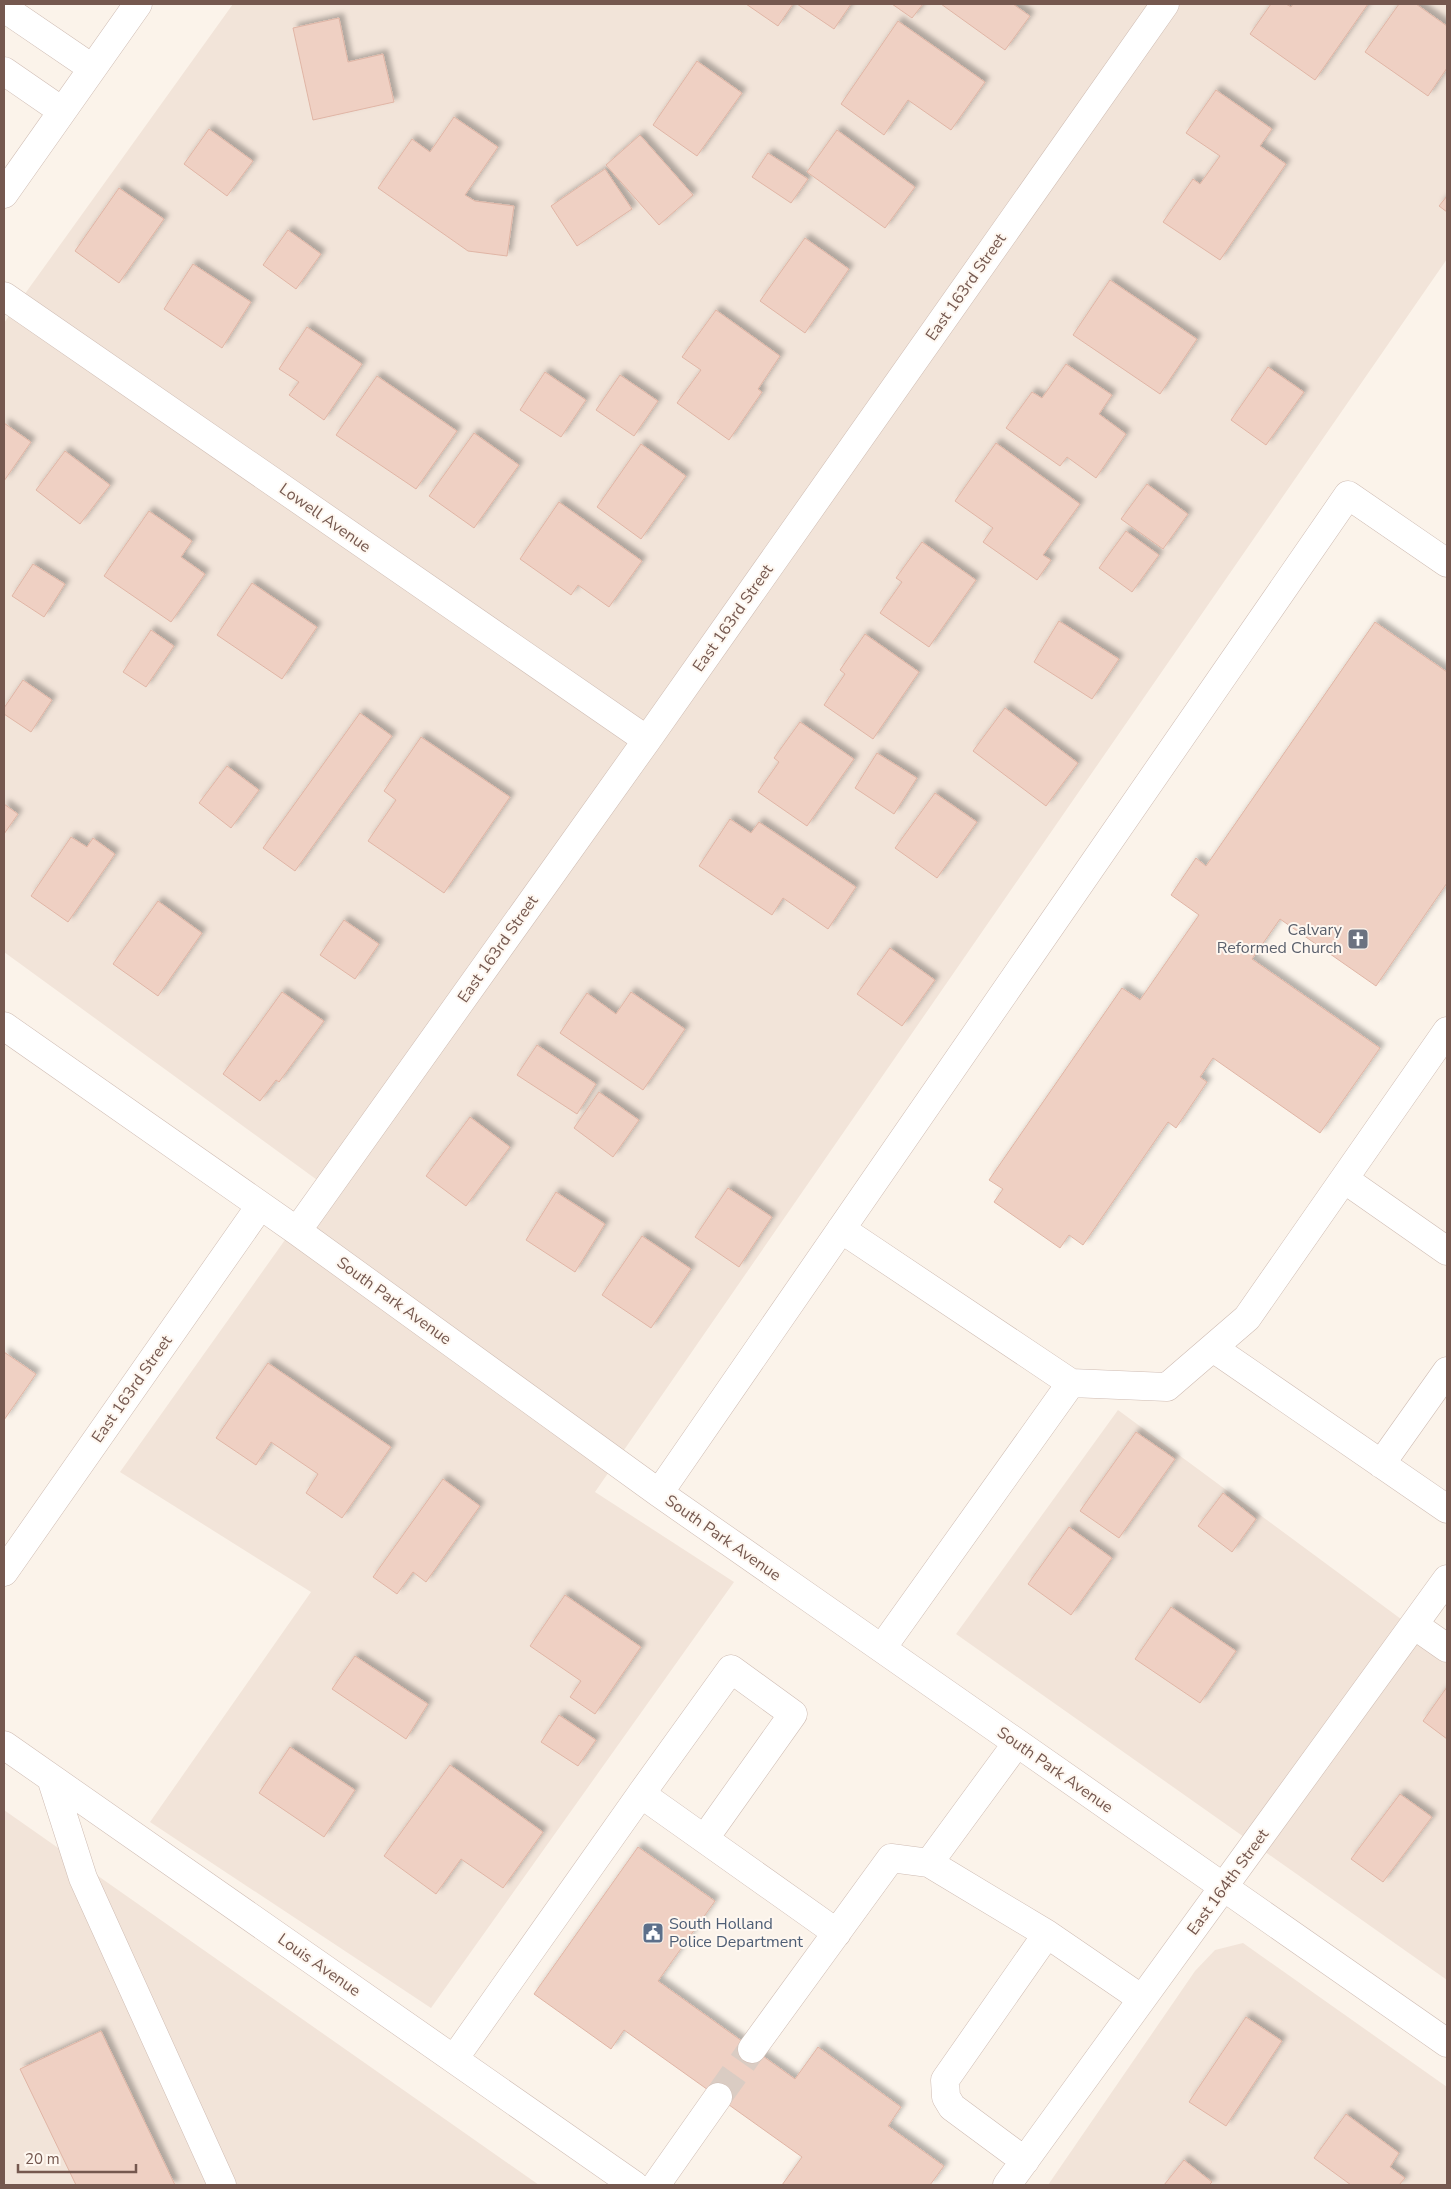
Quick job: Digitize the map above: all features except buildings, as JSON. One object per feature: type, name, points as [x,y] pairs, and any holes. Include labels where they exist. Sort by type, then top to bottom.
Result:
[{"type":"street","points":[[4,194],[138,4]]},
{"type":"street","name":"East 163rd Street","points":[[297,1231],[647,740],[1165,4]]},
{"type":"street","points":[[4,8],[92,68]]},
{"type":"street","points":[[4,71],[62,111]]},
{"type":"street","name":"Lowell Avenue","points":[[4,296],[647,740]]},
{"type":"street","points":[[659,1493],[1348,495],[1447,563]]},
{"type":"street","points":[[841,1229],[1071,1382],[1167,1387],[1247,1318],[1447,1031]]},
{"type":"street","name":"South Park Avenue","points":[[7,1035],[297,1231],[659,1493],[1447,2043]]},
{"type":"street","points":[[1344,1179],[1447,1251]]},
{"type":"street","name":"East 163rd Street","points":[[4,1572],[260,1206]]},
{"type":"street","points":[[1212,1348],[1447,1509]]},
{"type":"street","points":[[1381,1464],[1447,1371]]},
{"type":"street","points":[[882,1648],[1071,1382]]},
{"type":"street","name":"East 164th Street","points":[[1008,2185],[1447,1579]]},
{"type":"street","points":[[1414,1625],[1447,1648]]},
{"type":"street","points":[[454,2059],[731,1669],[793,1714],[704,1838]]},
{"type":"street","points":[[930,1863],[1017,1743]]},
{"type":"street","name":"Louis Avenue","points":[[4,1745],[634,2185]]},
{"type":"street","points":[[51,1778],[83,1878],[222,2185]]},
{"type":"street","points":[[641,1794],[837,1933]]},
{"type":"street","points":[[752,2049],[890,1858],[930,1863],[1047,1934],[1142,2000]]},
{"type":"street","points":[[1025,2161],[952,2107],[946,2097],[945,2080],[1047,1934]]},
{"type":"street","points":[[656,2185],[718,2097]]},
{"type":"shaded area","points":[[233,4],[1447,4],[1447,259],[595,1492],[734,1582],[431,2008],[150,1822],[311,1592],[120,1472],[324,1185],[4,952],[4,323]]},
{"type":"shaded area","points":[[1118,1410],[1447,1653],[1447,1980],[956,1634]]},
{"type":"shaded area","points":[[4,1810],[539,2185],[4,2185]]},
{"type":"shaded area","points":[[1243,1943],[1447,2087],[1447,2185],[1048,2185],[1195,1971],[1215,1950]]},
{"type":"tunnel","points":[[718,2097],[752,2049]]},
{"type":"place","name":"Calvary Reformed Church","points":[[1358,939]]},
{"type":"place","name":"South Holland Police Department","points":[[653,1933]]}]
